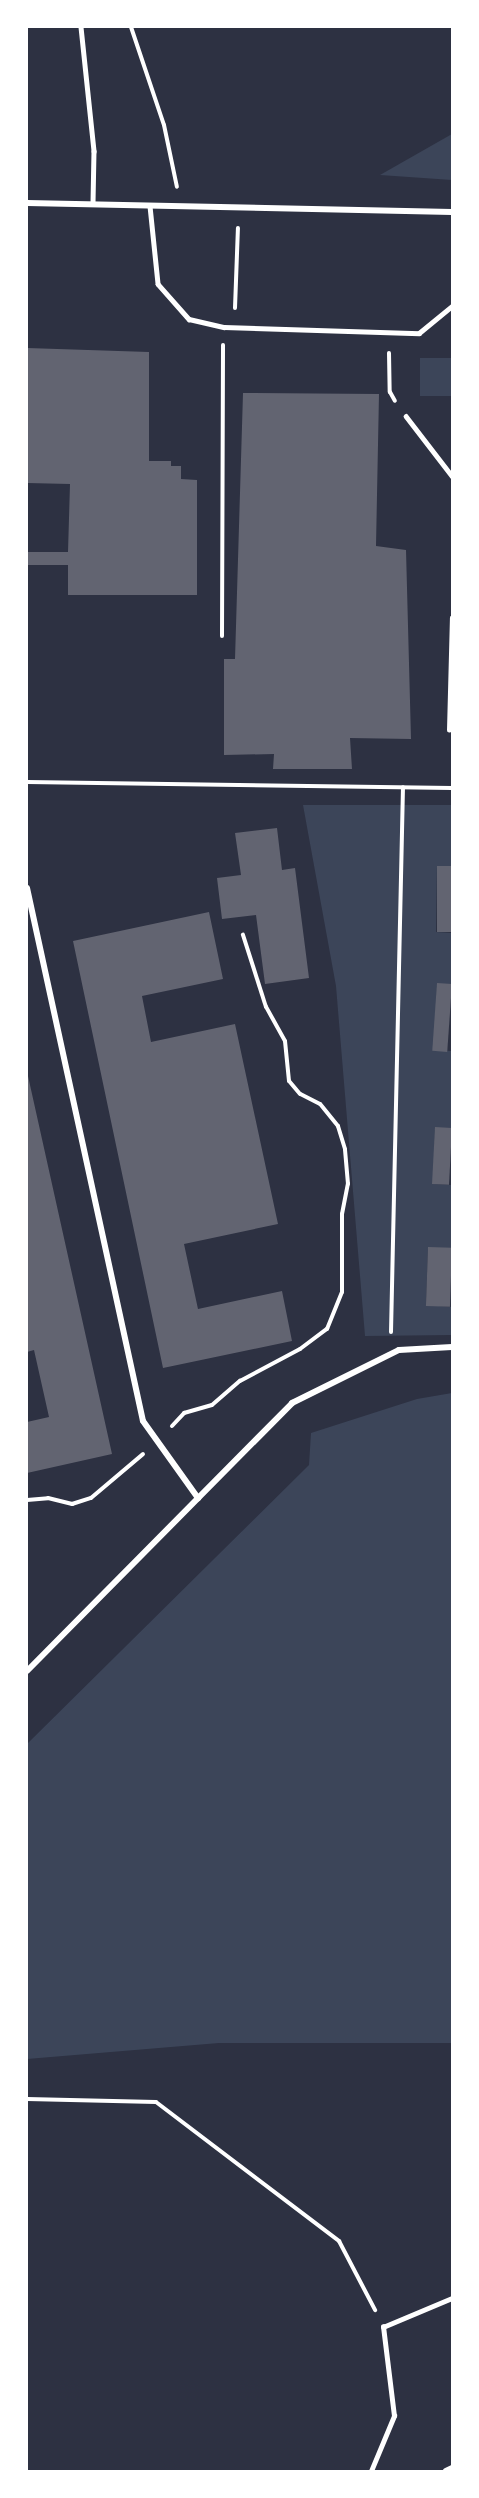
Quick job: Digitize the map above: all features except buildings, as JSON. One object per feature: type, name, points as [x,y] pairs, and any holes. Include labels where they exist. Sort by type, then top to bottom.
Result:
[{"type":"street","points":[[27,203],[452,212]]},
{"type":"street","points":[[27,888],[143,1421],[198,1498]]},
{"type":"street","points":[[27,1671],[292,1402],[399,1350],[452,1347]]},
{"type":"street","points":[[446,2471],[452,2468]]},
{"type":"lane","points":[[81,27],[94,151],[93,203]]},
{"type":"lane","points":[[150,206],[158,284],[189,318],[224,327],[389,330],[419,333],[452,306]]},
{"type":"lane","points":[[406,416],[452,476]]},
{"type":"lane","points":[[449,730],[452,618]]},
{"type":"lane","points":[[371,2471],[394,2416],[384,2327],[452,2298]]},
{"type":"path","points":[[130,27],[164,125],[181,206]]},
{"type":"path","points":[[222,636],[224,327],[235,307],[239,206]]},
{"type":"path","points":[[389,330],[390,392],[406,416]]},
{"type":"path","points":[[27,782],[452,788]]},
{"type":"path","points":[[390,1354],[403,787]]},
{"type":"path","points":[[27,1500],[48,1498],[72,1504],[91,1498],[159,1442],[184,1413],[212,1406],[240,1381],[300,1349],[327,1329],[342,1292],[342,1214],[348,1184],[345,1149],[338,1126],[320,1104],[300,1094],[289,1082],[285,1041],[266,1007],[243,935]]},
{"type":"path","points":[[27,2099],[156,2102],[339,2241],[384,2327]]},
{"type":"shaded area","points":[[452,134],[452,180],[380,175]]},
{"type":"shaded area","points":[[420,358],[452,358],[452,396],[420,396]]},
{"type":"shaded area","points":[[303,805],[452,805],[452,866],[437,866],[436,932],[452,933],[452,984],[437,984],[436,1050],[452,1051],[452,1128],[435,1128],[434,1184],[452,1185],[452,1248],[428,1248],[426,1305],[452,1307],[452,1335],[365,1336],[336,986]]},
{"type":"shaded area","points":[[452,1393],[452,2043],[219,2043],[27,2059],[27,1744],[309,1465],[311,1433],[417,1399]]}]
